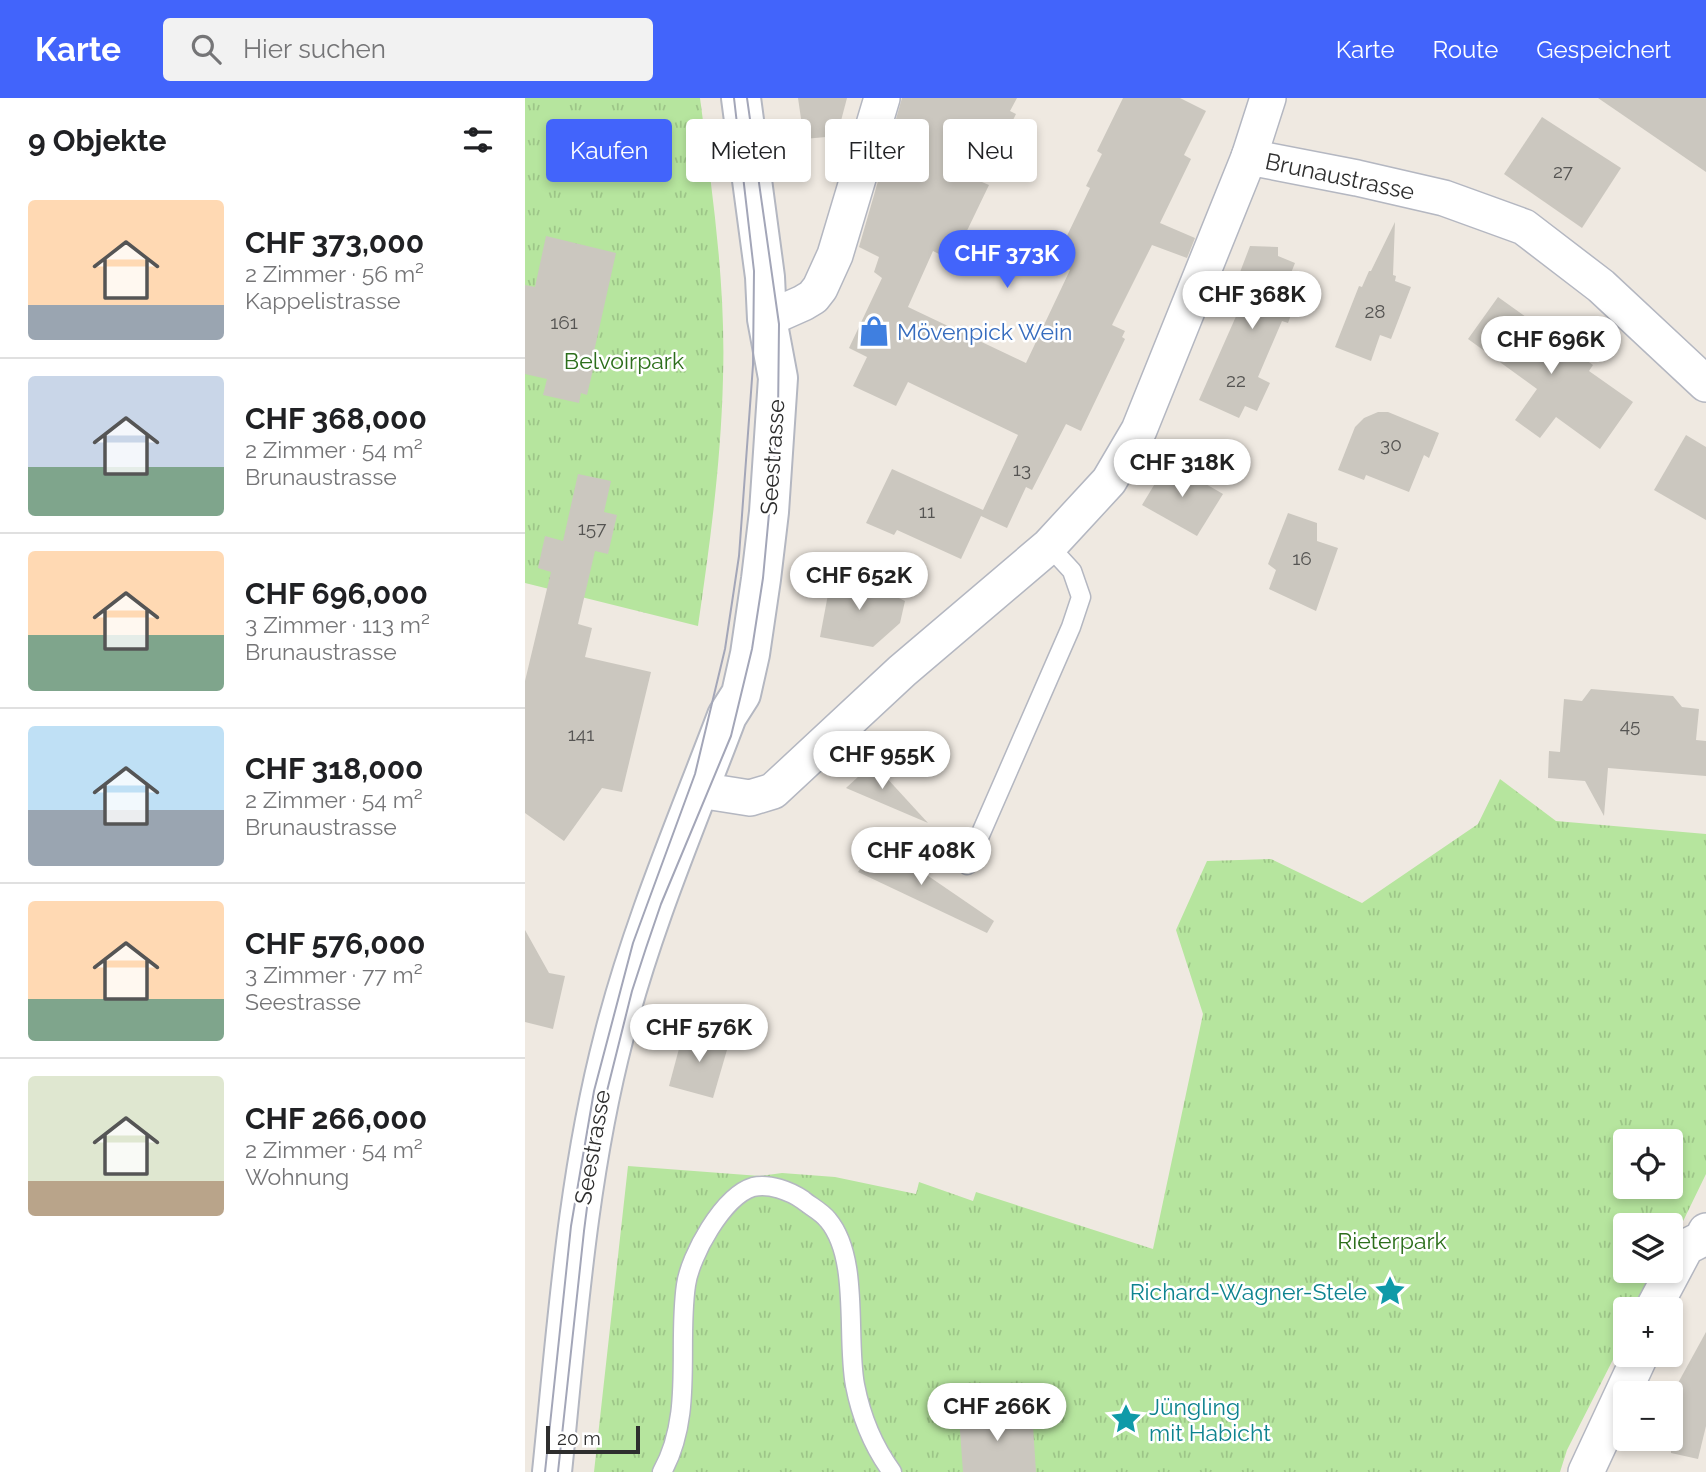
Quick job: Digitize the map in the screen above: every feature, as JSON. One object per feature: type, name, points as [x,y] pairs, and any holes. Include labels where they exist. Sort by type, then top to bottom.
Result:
[{"type":"street","name":"Seestrasse","points":[[552,1472],[587,1160],[603,1082],[639,946],[727,716],[723,685],[745,539],[756,376],[767,319],[765,277],[741,98]]},
{"type":"street","points":[[767,319],[813,298],[820,288],[835,255],[882,98]]},
{"type":"street","points":[[1249,157],[1268,98]]},
{"type":"street","name":"Brunaustrasse","points":[[699,790],[750,798],[773,791],[902,671],[1049,546],[1109,481],[1139,430],[1249,157],[1444,198],[1524,227],[1601,286],[1706,384]]},
{"type":"street","points":[[1659,1297],[1685,1247],[1702,1239],[1706,1231]]},
{"type":"street","points":[[1586,1472],[1635,1367]]},
{"type":"lane","points":[[967,865],[1071,627],[1081,597],[1072,571],[1049,546]]},
{"type":"lane","points":[[662,1472],[670,1458],[678,1426],[686,1282],[701,1243],[716,1217],[753,1187],[777,1188],[800,1198],[828,1219],[842,1246],[850,1285],[855,1384],[866,1427],[892,1472]]},
{"type":"green space","name":"Belvoirpark","points":[[525,98],[700,98],[703,119],[686,119],[686,182],[710,182],[717,238],[723,343],[722,410],[717,472],[698,626],[525,583]]},
{"type":"green space","name":"Rieterpark","points":[[1500,779],[1556,821],[1706,834],[1706,1174],[1683,1221],[1683,1213],[1613,1213],[1613,1283],[1652,1283],[1644,1297],[1613,1297],[1613,1360],[1567,1450],[1560,1472],[594,1472],[628,1166],[760,1176],[782,1173],[835,1177],[916,1194],[919,1182],[973,1201],[976,1192],[1153,1249],[1203,1014],[1176,930],[1207,861],[1271,859],[1362,903],[1478,824]]},
{"type":"building","points":[[798,98],[847,98],[841,119],[825,119],[825,137],[811,138],[811,119],[801,119]]},
{"type":"building","points":[[902,98],[1017,98],[1010,111],[1016,114],[1014,119],[943,119],[943,182],[982,182],[989,185],[963,239],[960,237],[949,259],[933,251],[908,307],[1026,363],[1070,270],[1059,265],[1070,244],[1064,242],[1090,188],[1086,186],[1102,154],[1097,151],[1123,98],[1180,98],[1206,111],[1184,155],[1191,159],[1160,223],[1195,238],[1187,258],[1152,245],[1112,325],[1125,331],[1122,337],[1125,339],[1081,431],[1066,424],[1032,490],[1026,487],[1007,528],[981,516],[961,559],[897,530],[894,535],[866,523],[892,469],[983,510],[1018,435],[908,382],[896,406],[853,386],[867,357],[849,348],[882,278],[874,272],[879,257],[859,247],[878,182],[929,182],[929,119],[896,119]]},
{"type":"building","points":[[1598,98],[1706,98],[1706,172]]},
{"type":"building","points":[[1542,117],[1621,168],[1582,228],[1504,174]]},
{"type":"building","points":[[1395,222],[1393,275],[1396,276],[1395,281],[1411,287],[1391,339],[1380,335],[1371,361],[1335,347],[1359,286],[1362,287],[1371,271]]},
{"type":"building","points":[[546,236],[616,253],[587,395],[581,393],[579,403],[543,395],[547,379],[525,374],[525,285],[535,287]]},
{"type":"building","points":[[1250,246],[1278,247],[1278,256],[1295,263],[1287,283],[1301,288],[1288,323],[1282,321],[1258,377],[1270,383],[1257,411],[1245,406],[1239,418],[1199,400],[1241,305],[1229,301]]},
{"type":"building","points":[[1498,297],[1593,365],[1589,371],[1633,402],[1600,449],[1556,417],[1540,438],[1515,420],[1537,389],[1468,339]]},
{"type":"building","points":[[1378,412],[1388,412],[1439,433],[1429,458],[1424,455],[1409,492],[1366,475],[1364,480],[1338,470],[1355,427],[1364,418]]},
{"type":"building","points":[[1686,435],[1706,447],[1706,520],[1654,490]]},
{"type":"building","points":[[1168,462],[1223,494],[1197,536],[1142,505]]},
{"type":"building","points":[[578,474],[611,481],[604,512],[617,515],[608,554],[595,551],[578,624],[592,628],[585,657],[651,672],[622,792],[602,788],[564,841],[525,813],[525,681],[551,572],[538,568],[545,536],[563,541]]},
{"type":"building","points":[[1288,513],[1317,523],[1317,541],[1338,548],[1316,611],[1269,589],[1276,570],[1268,564]]},
{"type":"building","points":[[832,573],[860,579],[905,601],[900,623],[873,647],[820,637]]},
{"type":"building","points":[[1591,689],[1673,696],[1682,707],[1699,709],[1696,740],[1706,741],[1706,776],[1608,768],[1604,816],[1585,781],[1548,778],[1549,751],[1560,752],[1564,699],[1582,701]]},
{"type":"building","points":[[873,763],[928,823],[846,788]]},
{"type":"building","points":[[880,843],[994,921],[987,933],[858,872]]},
{"type":"building","points":[[525,930],[549,973],[565,976],[553,1029],[525,1022]]},
{"type":"building","points":[[684,1030],[729,1043],[713,1098],[669,1086]]},
{"type":"building","points":[[1706,1332],[1706,1426],[1698,1459],[1671,1453],[1683,1451],[1683,1381],[1679,1381]]},
{"type":"building","points":[[1008,1406],[1033,1426],[1036,1472],[963,1472],[959,1417],[990,1415],[995,1408]]},
{"type":"tram line","points":[[545,1472],[571,1226],[594,1091],[633,943],[695,774],[725,649],[739,556],[753,365],[754,271],[734,98]]},
{"type":"tram line","points":[[558,1472],[584,1231],[593,1161],[606,1095],[632,991],[661,904],[731,736],[752,649],[763,578],[778,417],[779,324],[747,98]]},
{"type":"place","name":"Mövenpick Wein","points":[[874,331]]},
{"type":"place","name":"Richard-Wagner-Stele","points":[[1390,1291]]},
{"type":"place","name":"Jüngling mit Habicht","points":[[1126,1419]]}]
